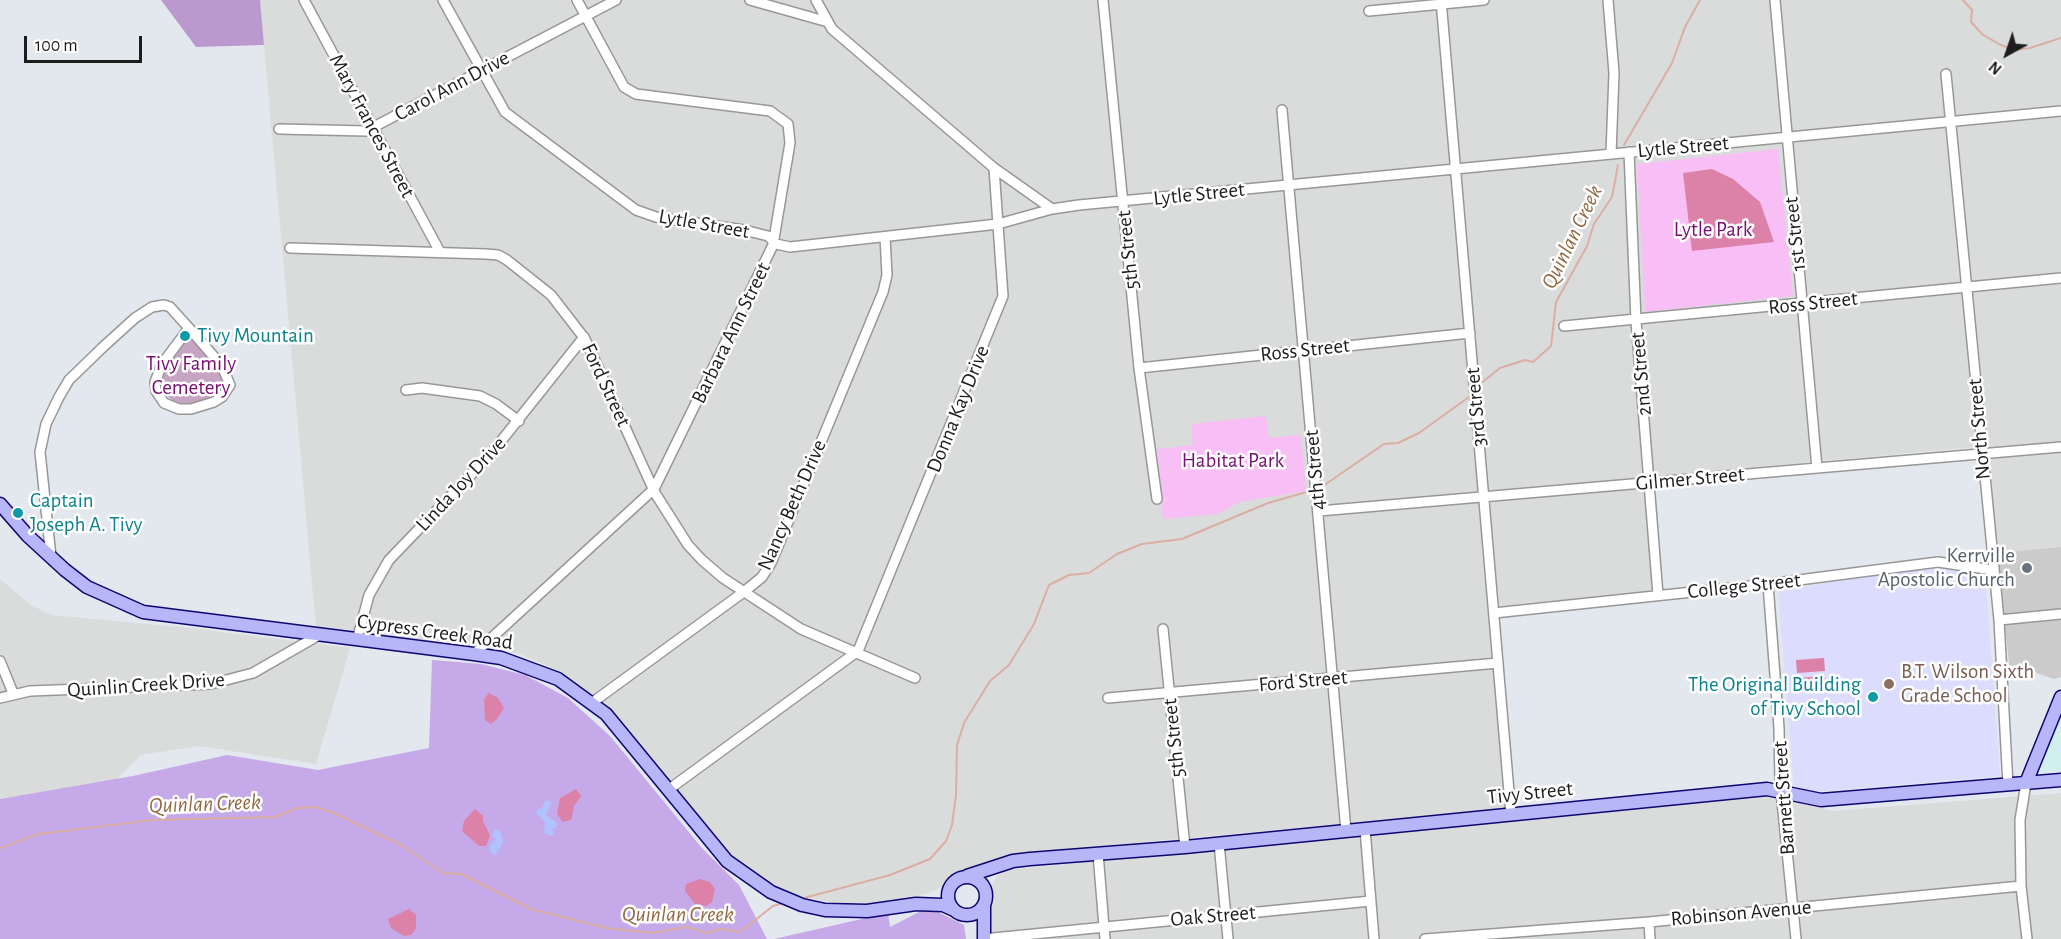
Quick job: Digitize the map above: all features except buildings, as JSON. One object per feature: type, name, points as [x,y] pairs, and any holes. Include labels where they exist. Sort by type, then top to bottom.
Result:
[{"type":"main road","name":"Cypress Creek Road","points":[[0,504],[51,558],[87,587],[143,612],[501,658],[544,672],[574,688],[593,702],[621,730],[727,861],[746,877],[782,898],[825,910],[867,911],[916,904],[943,905],[959,913]]},
{"type":"main road","points":[[2026,783],[2061,697]]},
{"type":"main road","name":"Tivy Street","points":[[967,876],[1030,859],[1185,847],[1767,789],[1821,800],[2061,780]]},
{"type":"main road","points":[[983,939],[986,891],[1003,865]]},
{"type":"main road","points":[[983,939],[948,897],[950,886],[967,876],[979,880],[986,891]]},
{"type":"main road","name":"Cypress Creek Road","points":[[916,904],[950,886]]},
{"type":"main road","points":[[959,913],[974,914],[984,906]]},
{"type":"street","name":"Mary Frances Street","points":[[304,0],[440,252]]},
{"type":"street","name":"Lytle Street","points":[[443,0],[481,73],[499,103],[513,120],[636,210],[656,217],[744,230],[768,236],[790,247],[998,224],[1052,208],[2061,111]]},
{"type":"street","name":"Barbara Ann Street","points":[[474,654],[654,489],[774,241],[790,143],[788,124],[770,111],[636,94],[624,87],[577,0]]},
{"type":"street","name":"Carol Ann Drive","points":[[279,129],[353,132],[373,128],[481,73],[585,14],[616,0]]},
{"type":"street","points":[[750,0],[828,22]]},
{"type":"street","points":[[816,0],[832,29],[994,168],[1052,208]]},
{"type":"street","name":"5th Street","points":[[1103,0],[1139,368],[1157,499]]},
{"type":"street","points":[[1369,11],[1442,2],[1484,0]]},
{"type":"street","points":[[1608,0],[1614,73],[1611,154]]},
{"type":"street","name":"1st Street","points":[[1775,0],[1817,468]]},
{"type":"street","name":"3rd Street","points":[[1442,2],[1511,814]]},
{"type":"street","name":"North Street","points":[[1946,74],[1981,454],[1999,620],[2008,784]]},
{"type":"street","name":"4th Street","points":[[1282,110],[1346,831]]},
{"type":"street","name":"2nd Street","points":[[1629,152],[1636,321],[1651,483],[1658,595]]},
{"type":"street","name":"Donna Kay Drive","points":[[668,790],[856,653],[868,631],[1000,305],[1004,286],[994,168]]},
{"type":"street","name":"Nancy Beth Drive","points":[[593,702],[745,591],[762,577],[771,563],[883,292],[887,275],[885,237]]},
{"type":"street","name":"Ford Street","points":[[290,248],[498,255],[507,260],[551,295],[584,337],[654,489],[694,553],[717,573],[801,629],[915,678]]},
{"type":"street","name":"Ross Street","points":[[1564,326],[1636,321],[2061,278]]},
{"type":"street","points":[[51,558],[40,453],[46,424],[69,380],[135,318],[152,307],[164,304],[170,307],[189,328],[222,366],[230,385],[222,397],[214,402],[191,409],[179,409],[164,403],[156,391],[155,382],[162,364],[189,328]]},
{"type":"street","name":"Ross Street","points":[[1139,368],[1470,333]]},
{"type":"street","name":"Linda Joy Drive","points":[[357,640],[369,595],[389,560],[490,455],[584,337]]},
{"type":"street","points":[[406,390],[422,388],[480,396],[496,404],[519,421]]},
{"type":"street","name":"Gilmer Street","points":[[1319,511],[2061,447]]},
{"type":"street","name":"College Street","points":[[1494,613],[1768,584],[1938,562],[1993,570]]},
{"type":"street","name":"Barnett Street","points":[[1768,584],[1779,728],[1780,782],[1783,792],[1796,939]]},
{"type":"street","points":[[1999,620],[2061,614]]},
{"type":"street","name":"5th Street","points":[[1163,629],[1185,847]]},
{"type":"street","name":"Quinlin Creek Drive","points":[[0,698],[13,693],[212,684],[253,673],[319,635]]},
{"type":"street","points":[[0,661],[13,693]]},
{"type":"street","name":"Ford Street","points":[[1108,698],[1498,663]]},
{"type":"street","points":[[2026,783],[2020,820],[2021,886],[2028,939]]},
{"type":"street","points":[[1365,829],[1374,939]]},
{"type":"street","points":[[1219,843],[1228,939]]},
{"type":"street","points":[[1098,853],[1105,939]]},
{"type":"street","name":"Robinson Avenue","points":[[1425,939],[1649,922],[2021,886]]},
{"type":"street","name":"Oak Street","points":[[983,939],[1371,901]]},
{"type":"street","points":[[1649,922],[1650,939]]},
{"type":"shaded area","points":[[161,0],[260,0],[264,45],[196,47]]},
{"type":"shaded area","points":[[260,0],[2061,0],[2061,547],[1997,553],[1986,446],[1646,477],[1655,591],[1488,608],[1505,808],[1009,855],[952,875],[940,888],[926,894],[868,904],[829,902],[789,893],[765,882],[744,867],[714,836],[607,705],[562,672],[520,654],[466,644],[316,628]]},
{"type":"shaded area","name":"Kerrville Apostolic Church","points":[[2061,547],[2061,677],[2054,679],[2034,672],[2010,672],[1997,553]]},
{"type":"shaded area","name":"B.T. Wilson Sixth Grade School","points":[[1936,565],[1985,572],[2000,776],[1826,791],[1814,791],[1794,786],[1778,591]]},
{"type":"shaded area","points":[[0,579],[31,605],[51,615],[190,628],[350,648],[316,764],[199,746],[141,755],[116,780],[0,833]]},
{"type":"shaded area","points":[[432,660],[481,664],[525,675],[568,698],[610,736],[701,847],[739,885],[767,939],[0,939],[0,799],[133,776],[227,755],[318,770],[429,748]]},
{"type":"shaded area","points":[[2061,715],[2061,770],[2043,772],[2039,767]]},
{"type":"shaded area","points":[[2061,793],[2061,939],[993,939],[987,912],[991,902],[991,887],[997,876],[1006,870],[1775,796],[1833,811]]},
{"type":"shaded area","points":[[934,910],[964,925],[966,939],[774,939],[888,913],[890,927],[921,911]]},
{"type":"sand","points":[[545,800],[552,802],[546,815],[558,824],[555,829],[551,828],[554,833],[551,836],[544,833],[545,822],[536,813],[538,809],[542,809]]},
{"type":"sand","points":[[495,829],[500,831],[503,842],[496,855],[491,853],[489,848],[492,841],[497,840],[492,836]]},
{"type":"green space","name":"Lytle Park","points":[[1778,149],[1793,296],[1645,312],[1637,164]]},
{"type":"green space","points":[[1712,169],[1733,179],[1760,202],[1774,242],[1692,251],[1683,173]]},
{"type":"green space","name":"Tivy Family Cemetery","points":[[190,333],[215,361],[225,380],[224,387],[219,395],[209,400],[187,404],[176,403],[163,393],[160,377]]},
{"type":"green space","name":"Habitat Park","points":[[1266,416],[1269,438],[1301,435],[1306,491],[1239,502],[1218,514],[1163,519],[1157,449],[1193,445],[1191,424]]},
{"type":"green space","points":[[1824,658],[1825,671],[1797,673],[1796,660]]},
{"type":"green space","points":[[1825,676],[1826,689],[1798,691],[1797,678]]},
{"type":"green space","points":[[489,693],[498,698],[504,708],[491,724],[485,720],[484,699]]},
{"type":"green space","points":[[576,789],[581,796],[574,806],[571,820],[563,822],[557,814],[560,798]]},
{"type":"green space","points":[[475,809],[483,816],[490,836],[486,846],[479,846],[462,831],[464,821]]},
{"type":"green space","points":[[700,879],[710,882],[715,889],[712,902],[706,906],[695,904],[685,891],[686,884]]},
{"type":"green space","points":[[409,909],[416,915],[416,928],[411,935],[404,936],[391,928],[388,919]]},
{"type":"waterway","name":"Quinlan Creek","points":[[1624,145],[1672,63],[1685,27],[1700,0]]},
{"type":"waterway","name":"Quinlan Creek","points":[[1963,0],[1972,10],[1971,22],[1983,35],[2001,45],[2014,50],[2030,48],[2061,38]]},
{"type":"waterway","name":"Quinlan Creek","points":[[1480,384],[1500,368],[1525,360],[1533,362],[1551,346],[1556,302],[1587,246],[1594,224],[1612,197],[1618,165]]},
{"type":"waterway","name":"Quinlan Creek","points":[[1323,486],[1384,444],[1398,443],[1419,433],[1469,397]]},
{"type":"waterway","name":"Quinlan Creek","points":[[800,899],[890,875],[930,859],[946,841],[952,825],[956,795],[957,745],[964,723],[990,681],[1009,665],[1034,624],[1049,585],[1069,575],[1089,573],[1117,554],[1142,544],[1182,539],[1268,503],[1310,491]]},
{"type":"waterway","name":"Quinlan Creek","points":[[0,848],[38,834],[153,820],[275,817],[297,808],[315,807],[334,813],[403,846],[443,873],[461,874],[531,909],[606,928],[652,933],[687,927],[706,933],[720,929],[740,932],[773,906],[783,903]]},
{"type":"place","name":"Tivy Mountain","points":[[185,336]]},
{"type":"place","name":"Captain Joseph A. Tivy","points":[[18,513]]},
{"type":"place","name":"Kerrville Apostolic Church","points":[[2027,568]]},
{"type":"place","name":"B.T. Wilson Sixth Grade School","points":[[1889,684]]},
{"type":"place","name":"The Original Building of Tivy School","points":[[1873,697]]}]
